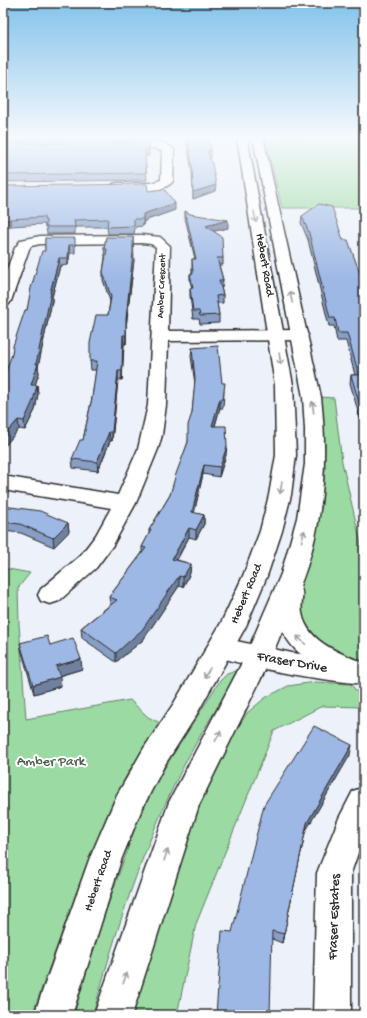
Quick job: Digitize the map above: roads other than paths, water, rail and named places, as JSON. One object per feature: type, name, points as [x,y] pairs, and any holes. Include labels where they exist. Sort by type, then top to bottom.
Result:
[{"type":"main road","points":[[103,187],[149,187],[163,185]]},
{"type":"main road","name":"Hebert Road","points":[[113,1015],[184,802],[258,658],[293,574],[308,518],[314,464],[315,429],[312,397],[288,335],[253,185]]},
{"type":"main road","name":"Hebert Road","points":[[53,1015],[105,860],[128,805],[154,757],[222,648],[256,576],[271,531],[280,495],[286,456],[284,385],[288,335],[265,185]]},
{"type":"main road","name":"Amber Crescent","points":[[3,301],[22,248],[30,241],[46,239],[150,239],[160,242],[164,246],[157,405],[152,435],[137,478],[105,539],[88,562],[50,595]]},
{"type":"main road","name":"Amber Crescent","points":[[160,336],[288,335]]},
{"type":"main road","points":[[3,483],[125,503]]},
{"type":"main road","points":[[293,574],[288,610],[295,633],[311,649],[330,660],[362,673]]},
{"type":"main road","name":"Fraser Drive","points":[[222,648],[258,658],[362,673]]},
{"type":"main road","name":"Fraser Estates","points":[[332,1015],[334,873],[355,818],[364,801]]},
{"type":"park label","name":"Amber Park","points":[[51,762]]}]
